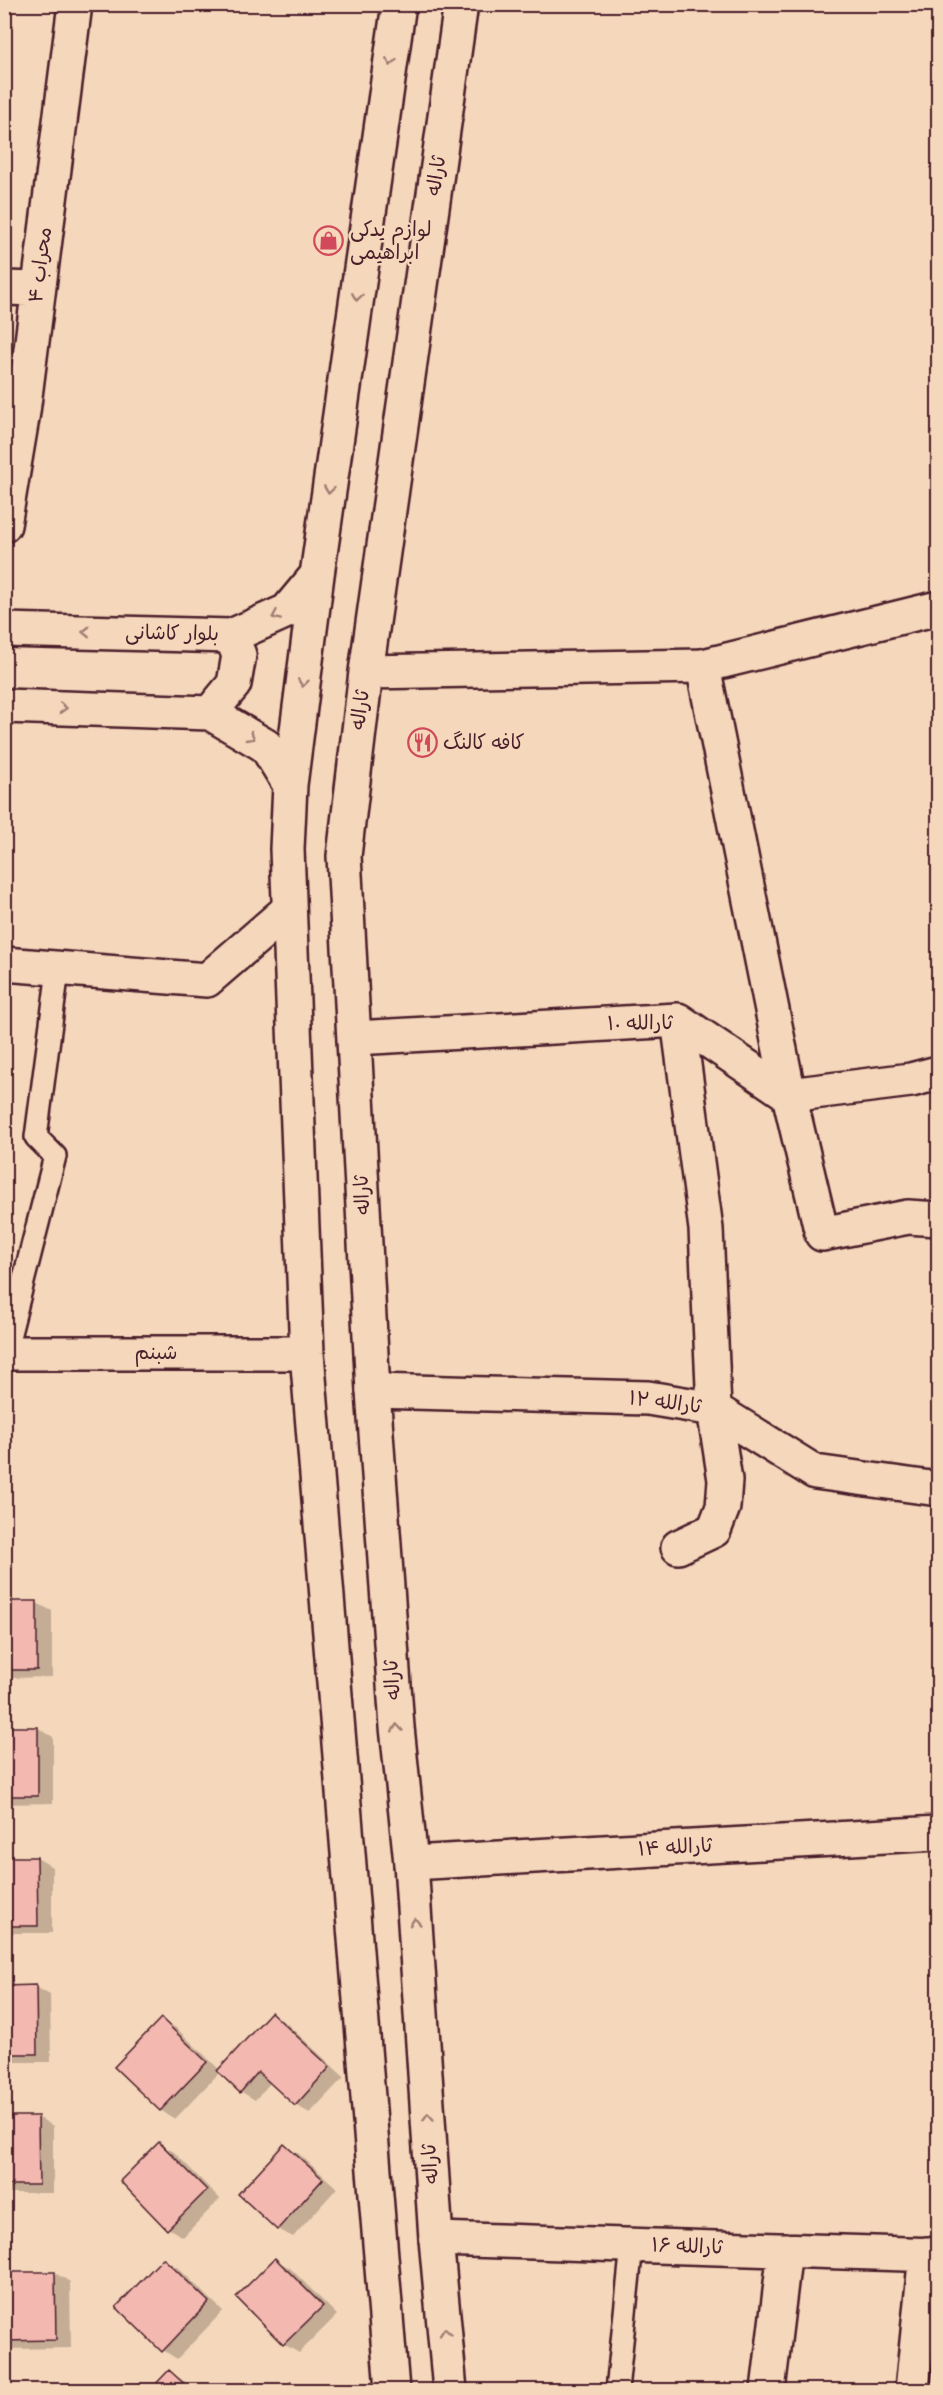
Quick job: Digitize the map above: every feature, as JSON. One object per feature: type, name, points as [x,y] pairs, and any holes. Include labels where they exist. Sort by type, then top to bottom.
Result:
[{"type":"street","name":"محراب ۴","points":[[4,525],[22,412],[75,4]]},
{"type":"street","points":[[392,2391],[307,1353],[288,849],[290,785],[317,575],[399,4]]},
{"type":"street","name":"ثاراله","points":[[450,2391],[436,2238],[411,1863],[397,1726],[373,1391],[344,856],[366,672],[461,4]]},
{"type":"street","points":[[4,288],[38,289]]},
{"type":"street","name":"بلوار کاشانی","points":[[4,630],[231,636],[286,611],[317,575]]},
{"type":"street","points":[[366,672],[703,666],[939,608]]},
{"type":"street","points":[[210,713],[234,684],[239,655],[231,636]]},
{"type":"street","points":[[703,666],[789,1095],[822,1234],[908,1217],[939,1219]]},
{"type":"street","points":[[4,706],[210,713],[266,746],[290,785]]},
{"type":"street","points":[[4,964],[207,980],[289,909]]},
{"type":"street","points":[[678,1020],[706,1229],[714,1409],[725,1480],[723,1507],[714,1530],[678,1547]]},
{"type":"street","name":"ثارالله ۱۰","points":[[355,1038],[678,1020],[789,1095]]},
{"type":"street","points":[[789,1095],[911,1080],[939,1073]]},
{"type":"street","name":"شبنم","points":[[5,1353],[307,1353]]},
{"type":"street","name":"ثارالله ۱۲","points":[[373,1391],[648,1398],[714,1409],[815,1472],[939,1489]]},
{"type":"street","name":"ثارالله ۱۴","points":[[411,1863],[939,1833]]},
{"type":"street","name":"ثارالله ۱۶","points":[[436,2238],[932,2255]]},
{"type":"street","points":[[768,2391],[785,2250]]},
{"type":"street","points":[[912,2391],[932,2255]]},
{"type":"lane","points":[[5,1353],[55,1156],[36,1137],[58,970]]},
{"type":"lane","points":[[617,2391],[632,2245]]},
{"type":"building","points":[[4,1601],[37,1601],[37,1670],[4,1670]]},
{"type":"building","points":[[4,1727],[38,1727],[38,1796],[4,1796]]},
{"type":"building","points":[[4,1857],[37,1857],[38,1926],[4,1926]]},
{"type":"building","points":[[36,1985],[37,2054],[4,2054],[4,1986]]},
{"type":"building","points":[[271,2012],[330,2067],[295,2106],[258,2072],[240,2093],[217,2071]]},
{"type":"building","points":[[161,2018],[207,2062],[160,2111],[114,2067]]},
{"type":"building","points":[[4,2116],[38,2116],[39,2185],[4,2185]]},
{"type":"building","points":[[159,2142],[207,2190],[167,2230],[120,2181]]},
{"type":"building","points":[[284,2144],[323,2179],[277,2230],[238,2194]]},
{"type":"building","points":[[163,2258],[209,2302],[162,2352],[116,2307]]},
{"type":"building","points":[[275,2258],[323,2306],[283,2345],[236,2297]]},
{"type":"building","points":[[4,2272],[55,2272],[56,2340],[4,2341]]},
{"type":"building","points":[[169,2370],[191,2390],[150,2390]]},
{"type":"building","points":[[291,2382],[300,2390],[283,2390]]},
{"type":"place","name":"لوازم یدکی ابراهیمی","points":[[329,241]]},
{"type":"place","name":"کافه کالنگ","points":[[422,743]]}]
